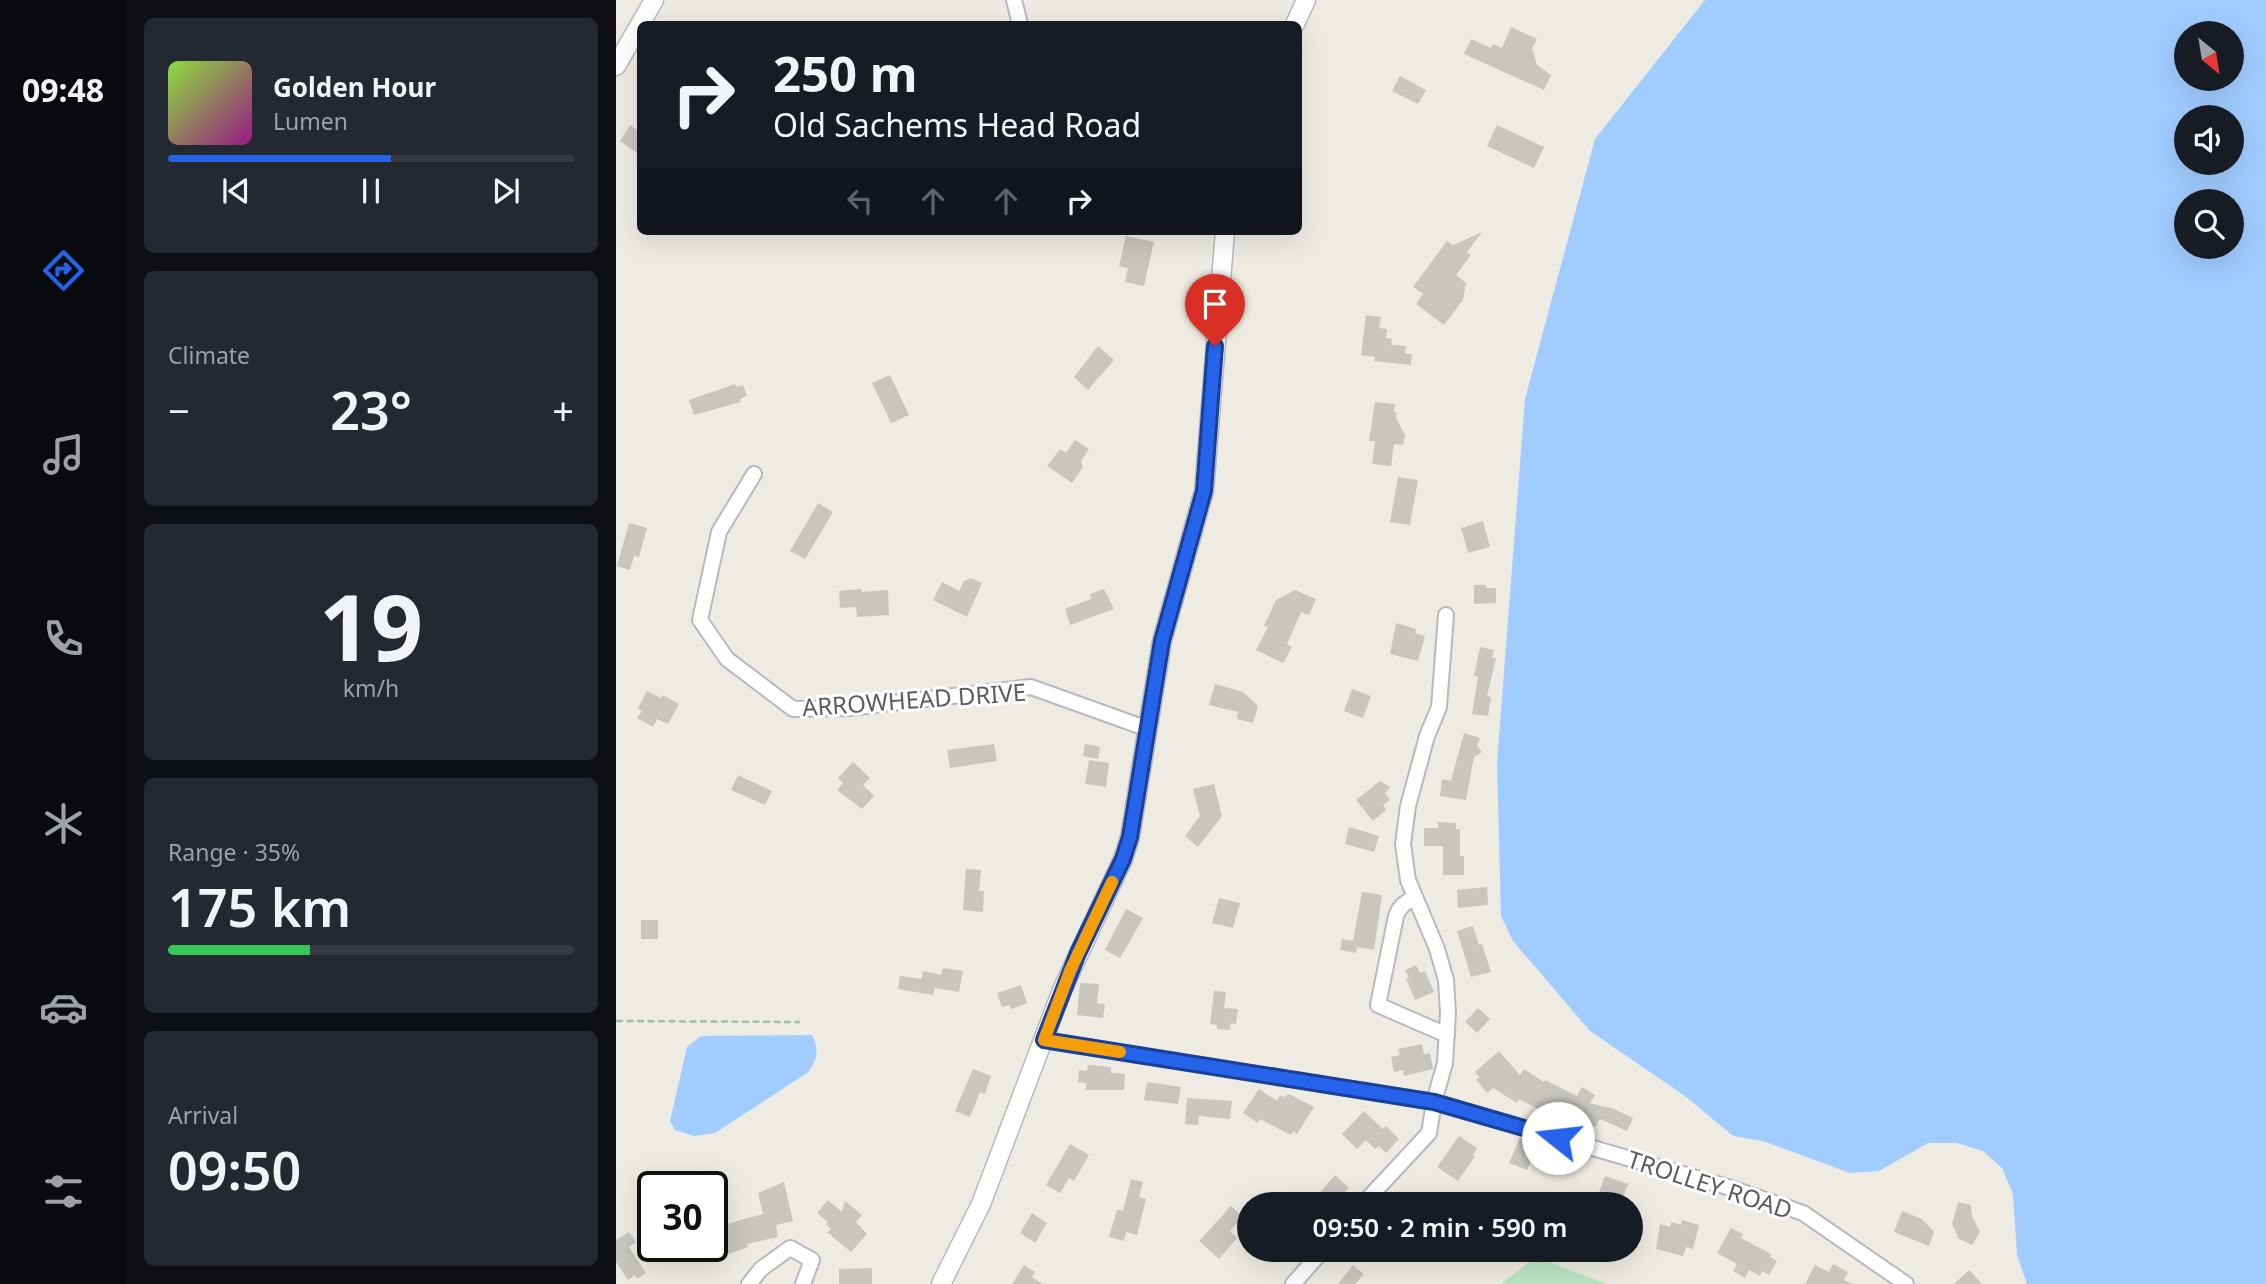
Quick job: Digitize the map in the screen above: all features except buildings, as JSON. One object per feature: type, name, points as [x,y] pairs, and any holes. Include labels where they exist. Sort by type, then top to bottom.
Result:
[{"type":"street","points":[[642,21],[654,0]]},
{"type":"street","points":[[1014,0],[1019,21]]},
{"type":"street","points":[[1296,21],[1306,0]]},
{"type":"street","points":[[616,66],[637,30]]},
{"type":"street","points":[[941,1284],[981,1204],[1078,953],[1123,859],[1136,810],[1162,641],[1204,491],[1225,235]]},
{"type":"street","name":"ARROWHEAD DRIVE","points":[[754,474],[719,532],[700,620],[727,659],[793,709],[849,708],[1031,687],[1148,729]]},
{"type":"street","points":[[1374,1192],[1429,1133],[1434,1102],[1444,1071],[1447,1035],[1446,981],[1437,949],[1415,898],[1404,863],[1404,825],[1427,736],[1439,707],[1446,615]]},
{"type":"street","points":[[1415,898],[1405,902],[1396,916],[1378,1005],[1447,1035]]},
{"type":"street","name":"TROLLEY ROAD","points":[[1044,1040],[1434,1102],[1731,1188],[1802,1213],[1906,1284]]},
{"type":"street","points":[[749,1284],[761,1269],[790,1248],[813,1261],[803,1284]]},
{"type":"street","points":[[1293,1284],[1312,1262]]},
{"type":"path","points":[[616,1021],[800,1022]]},
{"type":"green space","points":[[1530,1262],[1549,1262],[1607,1284],[1501,1284]]},
{"type":"water","points":[[1705,0],[2266,0],[2266,1284],[2027,1284],[2017,1255],[2013,1194],[2002,1168],[1983,1151],[1957,1143],[1928,1143],[1879,1171],[1850,1173],[1763,1141],[1733,1136],[1685,1096],[1590,1031],[1513,941],[1501,916],[1497,763],[1525,399],[1595,139]]},
{"type":"water","points":[[812,1035],[816,1054],[807,1073],[715,1133],[694,1136],[675,1130],[670,1121],[687,1047],[701,1036]]},
{"type":"slow traffic","points":[[1112,882],[1070,971],[1044,1040],[1120,1052]]},
{"type":"route","points":[[1215,346],[1204,491],[1162,641],[1130,837],[1123,859],[1062,990],[1044,1040],[1434,1102],[1558,1138]]}]
